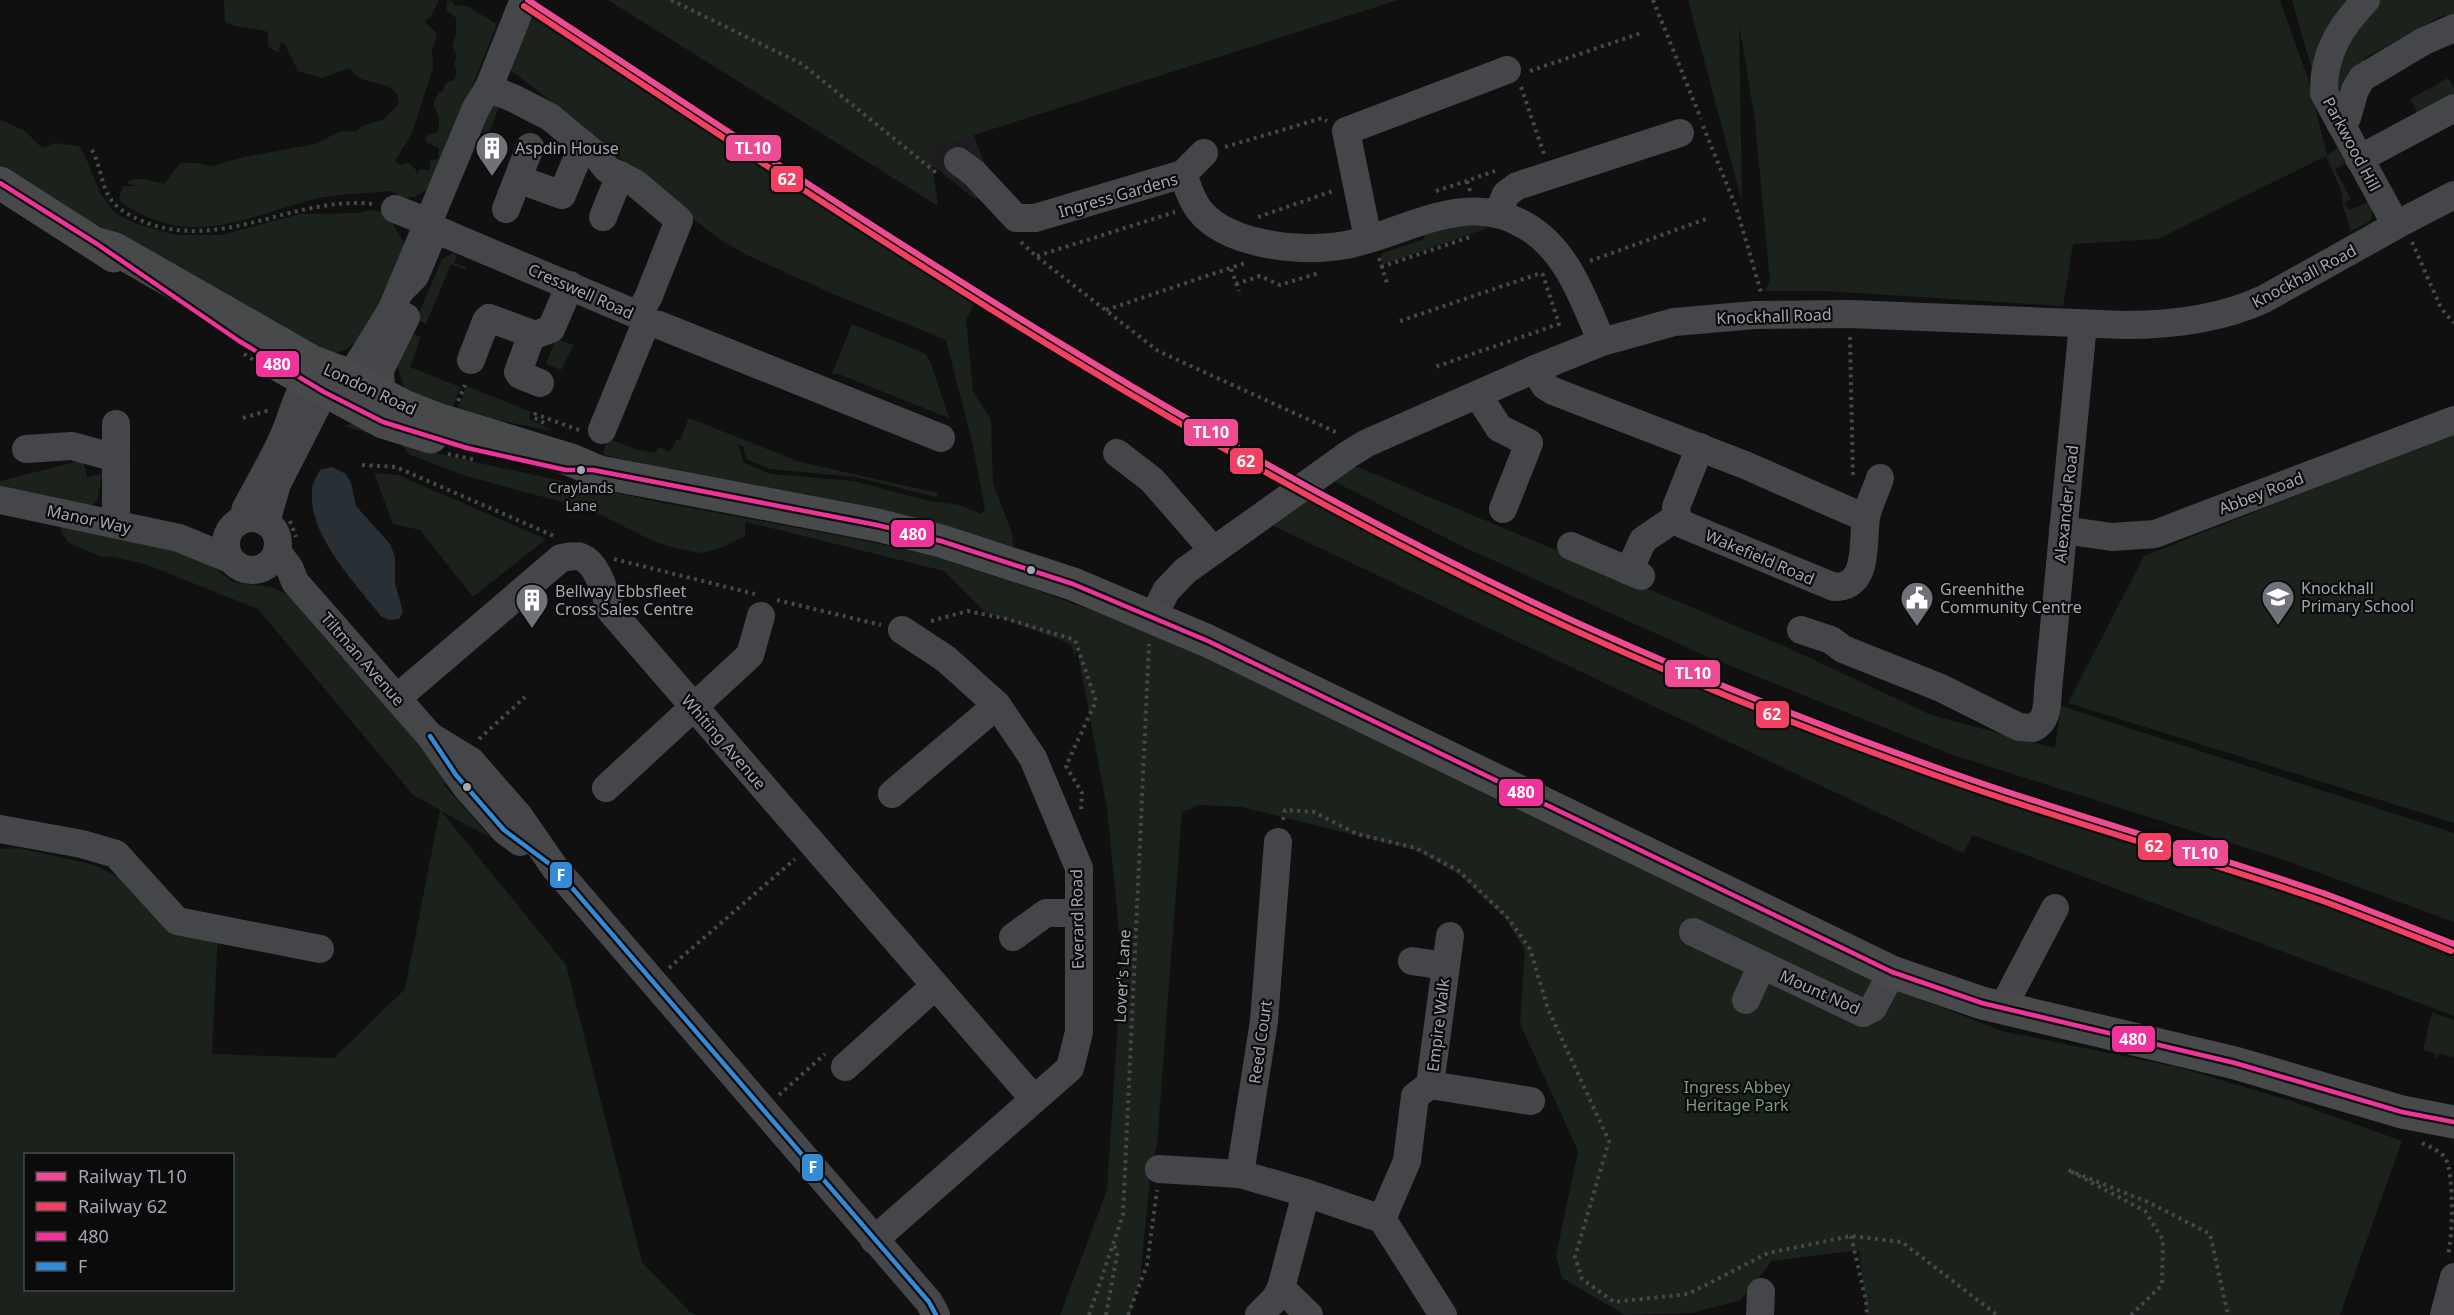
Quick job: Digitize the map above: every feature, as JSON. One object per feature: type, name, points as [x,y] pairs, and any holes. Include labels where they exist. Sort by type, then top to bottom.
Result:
[{"type":"main road","name":"London Road","points":[[0,183],[97,244],[236,339],[323,378],[467,448],[566,470],[593,470],[877,525],[941,541],[1073,584],[1152,627],[1261,667],[1892,972],[1982,1003],[2235,1063],[2402,1112],[2454,1122]]},
{"type":"main road","name":"London Road","points":[[97,244],[116,249],[202,297],[256,330],[323,378]]},
{"type":"street","name":"Parkwood Hill","points":[[2366,0],[2338,33],[2328,61],[2325,95],[2359,159],[2399,223]]},
{"type":"street","points":[[382,407],[380,370],[435,227],[476,108],[489,88],[521,7]]},
{"type":"street","points":[[2340,123],[2347,118],[2355,90],[2362,78],[2424,41],[2453,31]]},
{"type":"street","points":[[1373,246],[1333,127],[1512,73]]},
{"type":"street","points":[[489,88],[550,117],[596,155],[607,169],[635,183],[680,220],[640,318],[941,438]]},
{"type":"street","points":[[2359,159],[2454,108]]},
{"type":"street","points":[[1498,214],[1504,197],[1510,190],[1551,174],[1580,167],[1680,133]]},
{"type":"street","points":[[518,179],[559,196],[562,195],[583,144]]},
{"type":"street","points":[[506,209],[530,147]]},
{"type":"street","points":[[1183,174],[1204,153]]},
{"type":"street","name":"Ingress Gardens","points":[[958,161],[974,173],[1017,218],[1035,218],[1183,174],[1196,204],[1218,227],[1254,241],[1290,246],[1324,248],[1373,246],[1454,212],[1473,210],[1498,214],[1532,230],[1560,256],[1578,287],[1602,342]]},
{"type":"street","points":[[603,217],[620,175]]},
{"type":"street","name":"Knockhall Road","points":[[1152,627],[1158,604],[1175,580],[1213,550],[1348,454],[1535,369],[1602,342],[1674,322],[1768,315],[1849,314],[2084,324],[2169,324],[2211,317],[2241,308],[2283,289],[2399,223],[2454,195]]},
{"type":"street","name":"Cresswell Road","points":[[395,209],[640,318],[643,330],[594,432]]},
{"type":"street","points":[[246,522],[277,536],[271,559],[251,570],[243,569],[230,559],[225,543],[246,522],[280,479],[323,378],[387,318],[435,227]]},
{"type":"street","points":[[471,360],[489,318],[532,334],[539,335],[552,328],[570,285]]},
{"type":"street","name":"Alexander Road","points":[[1801,630],[1831,640],[1843,650],[1941,687],[2019,727],[2033,728],[2044,719],[2084,324]]},
{"type":"street","points":[[532,334],[518,372],[540,383]]},
{"type":"street","points":[[1535,369],[1550,390],[1700,447],[1860,514]]},
{"type":"street","points":[[1478,395],[1499,428],[1534,432],[1503,509]]},
{"type":"street","name":"Abbey Road","points":[[2063,530],[2112,537],[2154,534],[2454,420]]},
{"type":"street","points":[[116,424],[116,524]]},
{"type":"street","points":[[26,449],[72,446],[116,458]]},
{"type":"street","points":[[1571,546],[1635,573],[1643,540],[1677,517],[1677,504],[1700,447]]},
{"type":"street","points":[[1118,453],[1152,480],[1213,550]]},
{"type":"street","name":"Wakefield Road","points":[[1677,517],[1686,526],[1836,587],[1853,581],[1860,573],[1860,514],[1880,478]]},
{"type":"street","name":"Manor Way","points":[[0,500],[178,538],[230,559]]},
{"type":"street","name":"Manor Way","points":[[178,538],[246,522]]},
{"type":"street","name":"Whiting Avenue","points":[[397,698],[561,558],[579,556],[590,562],[611,611],[1033,1098]]},
{"type":"street","name":"Tiltman Avenue","points":[[271,559],[296,582],[430,736],[471,761],[519,816],[555,868],[929,1302],[936,1315]]},
{"type":"street","points":[[606,788],[750,655],[760,616]]},
{"type":"street","name":"Everard Road","points":[[874,1240],[1033,1098],[1051,1086],[1070,1068],[1079,1032],[1079,868],[1033,758],[997,705],[946,659],[902,630]]},
{"type":"street","points":[[892,794],[997,705]]},
{"type":"street","points":[[0,829],[82,844],[116,854],[177,921],[320,949]]},
{"type":"street","name":"Reed Court","points":[[1240,1174],[1264,1022],[1278,842]]},
{"type":"street","points":[[2003,1007],[2055,908]]},
{"type":"street","points":[[1013,937],[1046,913],[1079,914]]},
{"type":"street","name":"Mount Nod","points":[[1693,932],[1863,1013],[1873,1008],[1892,972]]},
{"type":"street","name":"Empire Walk","points":[[1430,1085],[1450,936]]},
{"type":"street","name":"Empire Walk","points":[[1412,961],[1445,966]]},
{"type":"street","name":"Mount Nod","points":[[1746,1000],[1762,966]]},
{"type":"street","points":[[837,1058],[935,986]]},
{"type":"street","name":"Empire Walk","points":[[1382,1220],[1407,1161],[1415,1096],[1430,1085],[1531,1101]]},
{"type":"street","points":[[1159,1169],[1240,1174],[1306,1193],[1382,1220],[1443,1315]]},
{"type":"street","points":[[1259,1315],[1277,1297],[1281,1288],[1306,1193]]},
{"type":"street","points":[[2445,1315],[2454,1277]]},
{"type":"street","points":[[1281,1288],[1309,1315]]},
{"type":"path","points":[[1653,0],[1736,207],[1768,315]]},
{"type":"path","points":[[1551,174],[1512,73],[1641,33]]},
{"type":"path","points":[[1204,153],[1322,118],[1333,127]]},
{"type":"path","points":[[93,150],[107,192],[113,202],[138,219],[170,230],[191,232],[223,230],[317,207],[362,203],[395,209]]},
{"type":"path","points":[[1258,218],[1346,186]]},
{"type":"path","points":[[1036,256],[1196,204]]},
{"type":"path","points":[[1583,254],[1586,263],[1706,219]]},
{"type":"path","points":[[2399,223],[2441,308],[2454,323]]},
{"type":"path","points":[[1382,267],[1472,236]]},
{"type":"path","points":[[1373,246],[1387,283]]},
{"type":"path","points":[[1242,258],[1253,261]]},
{"type":"path","points":[[1106,310],[1241,265],[1247,260]]},
{"type":"path","points":[[1231,268],[1239,291]]},
{"type":"path","points":[[1400,321],[1540,273],[1551,297],[1558,325],[1432,368]]},
{"type":"path","points":[[1849,314],[1860,514]]},
{"type":"path","points":[[243,418],[276,409]]},
{"type":"path","points":[[554,428],[534,418],[535,414],[594,432]]},
{"type":"path","points":[[362,465],[396,467],[561,539]]},
{"type":"path","points":[[613,559],[902,630],[968,611],[1007,619],[1075,640],[1096,700],[1066,766],[1082,793],[1081,813]]},
{"type":"path","name":"Lover's Lane","points":[[1089,1315],[1123,1215],[1148,655],[1152,627]]},
{"type":"path","points":[[478,740],[525,697]]},
{"type":"path","points":[[1278,842],[1285,810],[1314,812],[1357,834],[1416,848],[1459,871],[1508,918],[1530,949],[1548,1009],[1609,1141],[1575,1257],[1582,1279],[1614,1302],[1688,1294],[1768,1253],[1851,1236],[1902,1242],[1997,1315]]},
{"type":"path","points":[[664,972],[812,844]]},
{"type":"path","points":[[775,1099],[837,1058]]},
{"type":"path","points":[[1128,1315],[1147,1266],[1159,1169]]},
{"type":"path","points":[[2131,1315],[2162,1285],[2163,1240],[2145,1211],[2068,1170],[2148,1202],[2210,1234],[2228,1315]]},
{"type":"path","points":[[1851,1236],[1867,1315]]},
{"type":"path","points":[[1106,1315],[1117,1255],[1114,1242]]},
{"type":"shaded area","points":[[973,134],[1005,208],[972,197],[932,165],[930,149]]},
{"type":"shaded area","points":[[332,467],[346,474],[351,483],[356,506],[390,544],[395,557],[395,583],[403,612],[399,619],[389,620],[381,616],[347,574],[325,541],[313,508],[312,491],[320,470]]},
{"type":"green space","points":[[224,0],[439,0],[432,15],[425,22],[435,31],[437,37],[432,49],[433,68],[412,133],[395,161],[400,165],[410,163],[417,175],[420,169],[430,170],[430,161],[438,159],[439,148],[427,143],[425,139],[428,134],[437,133],[439,118],[433,105],[438,93],[443,91],[446,83],[454,80],[457,72],[454,63],[457,56],[452,46],[456,35],[456,18],[446,10],[447,1],[451,0],[455,5],[467,6],[495,23],[496,27],[452,137],[428,189],[415,197],[397,199],[397,193],[388,191],[324,197],[241,221],[217,226],[194,227],[170,225],[146,217],[121,202],[119,198],[123,186],[138,186],[128,184],[128,181],[141,179],[164,184],[180,163],[211,166],[244,157],[315,144],[339,132],[356,131],[364,125],[383,120],[399,103],[398,96],[390,88],[360,78],[349,68],[322,78],[298,71],[284,43],[280,43],[279,52],[268,46],[268,32],[225,22]]},
{"type":"green space","points":[[608,0],[1398,0],[930,149],[938,206]]},
{"type":"green space","points":[[1688,0],[2280,0],[2307,76],[2327,155],[2337,148],[2346,163],[2335,169],[2351,199],[2344,203],[2349,210],[2368,202],[2372,217],[2370,221],[2351,231],[2343,205],[2342,193],[2326,156],[2158,239],[2073,244],[2063,306],[1825,291],[1764,291],[1770,282],[1755,121],[1739,23],[1742,202]]},
{"type":"green space","points":[[2292,0],[2349,0],[2321,37],[2312,70]]},
{"type":"green space","points":[[2375,0],[2454,0],[2454,19],[2443,15],[2365,58],[2347,100],[2334,96],[2339,45]]},
{"type":"green space","points":[[533,18],[975,303],[966,319],[973,391],[991,420],[993,483],[1012,533],[1014,549],[604,455],[609,439],[635,449],[655,453],[659,447],[670,452],[677,439],[680,440],[689,418],[800,462],[938,493],[936,497],[855,477],[770,469],[746,459],[743,446],[731,443],[739,446],[743,462],[771,474],[853,481],[930,501],[959,505],[981,514],[985,509],[973,446],[946,340],[833,294],[747,255],[719,239],[646,181],[591,132],[505,66]]},
{"type":"green space","points":[[2448,78],[2454,88],[2454,99],[2420,118],[2410,99]]},
{"type":"green space","points":[[502,100],[484,146],[475,154],[493,101]]},
{"type":"green space","points":[[0,119],[25,131],[42,148],[55,143],[79,146],[100,193],[112,210],[140,225],[176,235],[221,235],[300,214],[358,213],[369,210],[386,212],[404,243],[394,280],[357,340],[347,349],[333,354],[142,253],[0,168]]},
{"type":"green space","points":[[1451,226],[1489,226],[1382,265],[1381,254],[1424,239],[1425,234]]},
{"type":"green space","points":[[453,253],[457,255],[454,263],[466,267],[466,270],[451,264],[426,324],[416,320],[442,259]]},
{"type":"green space","points":[[852,324],[926,354],[949,418],[836,373],[832,374]]},
{"type":"green space","points":[[411,333],[421,337],[410,367],[460,387],[451,412],[405,389],[397,365]]},
{"type":"green space","points":[[556,339],[574,345],[561,370],[546,364]]},
{"type":"green space","points":[[466,386],[531,412],[529,419],[553,431],[456,412]]},
{"type":"green space","name":"Ingress Abbey Heritage Park","points":[[352,424],[432,452],[465,460],[663,503],[926,554],[1025,586],[1118,620],[1204,657],[1899,991],[2002,1031],[2177,1067],[2291,1101],[2402,1141],[2340,1315],[1867,1315],[1859,1250],[1772,1261],[1741,1300],[1692,1313],[1625,1315],[1562,1278],[1556,1256],[1578,1151],[1520,1024],[1525,951],[1506,919],[1458,874],[1415,850],[1242,807],[1199,805],[1182,812],[1157,1145],[1150,1178],[1140,1280],[1130,1315],[1060,1315],[1107,1190],[1122,961],[1107,808],[1076,644],[1075,659],[1072,646],[1068,643],[985,612],[944,571],[747,522],[745,536],[720,548],[702,553],[674,548],[653,541],[603,516],[562,502],[466,476],[408,454],[401,443],[344,426]]},
{"type":"green space","name":"Knockhall Primary School","points":[[2454,433],[2454,823],[2068,703],[2144,556]]},
{"type":"green space","points":[[83,460],[87,477],[102,474],[98,499],[92,506],[0,486],[0,481]]},
{"type":"green space","points":[[1332,465],[1358,467],[1791,649],[1931,715],[2055,748],[2061,706],[2454,833],[2454,922],[2281,859],[1950,754],[1706,656],[1468,549],[1319,474]]},
{"type":"green space","points":[[374,473],[398,475],[546,539],[473,597],[420,530],[393,524]]},
{"type":"green space","points":[[1294,491],[1488,593],[1702,686],[1954,783],[2215,864],[2454,949],[2454,1016],[1973,835],[1963,853],[1257,518]]},
{"type":"green space","points":[[60,524],[180,550],[216,569],[233,582],[271,587],[291,596],[450,779],[444,785],[491,838],[441,811],[566,965],[642,1262],[690,1312],[697,1315],[0,1315],[0,849],[19,848],[95,865],[218,932],[212,1054],[334,1058],[405,989],[440,810],[413,795],[258,609],[145,564],[99,556],[68,542],[62,533]]},
{"type":"green space","points":[[2432,1012],[2454,1020],[2454,1057],[2439,1054],[2438,1058],[2435,1057],[2435,1053],[2423,1050]]},
{"type":"rail line","name":"TL10","points":[[528,0],[784,168],[1042,332],[1174,411],[1442,558],[1580,624],[1725,687],[1823,726],[2016,795],[2323,893],[2454,944]]},
{"type":"rail line","name":"62","points":[[524,6],[780,175],[1038,339],[1303,493],[1438,564],[1576,631],[1722,694],[1820,733],[2013,802],[2320,900],[2451,951]]},
{"type":"transit line","name":"480","points":[[0,183],[97,244],[239,341],[324,392],[383,422],[467,448],[566,470],[593,470],[877,525],[941,541],[1073,584],[1208,641],[1892,972],[1982,1003],[2235,1063],[2402,1112],[2454,1122]]},
{"type":"transit line","name":"F","points":[[430,736],[456,775],[504,830],[555,868],[929,1302],[936,1315]]},
{"type":"place","name":"Aspdin House","points":[[492,177]]},
{"type":"place","name":"Craylands Lane","points":[[581,470]]},
{"type":"place","name":"Knockhall Primary School","points":[[2278,626]]},
{"type":"place","name":"Greenhithe Community Centre","points":[[1917,627]]},
{"type":"place","name":"Bellway Ebbsfleet Cross Sales Centre","points":[[532,629]]}]
